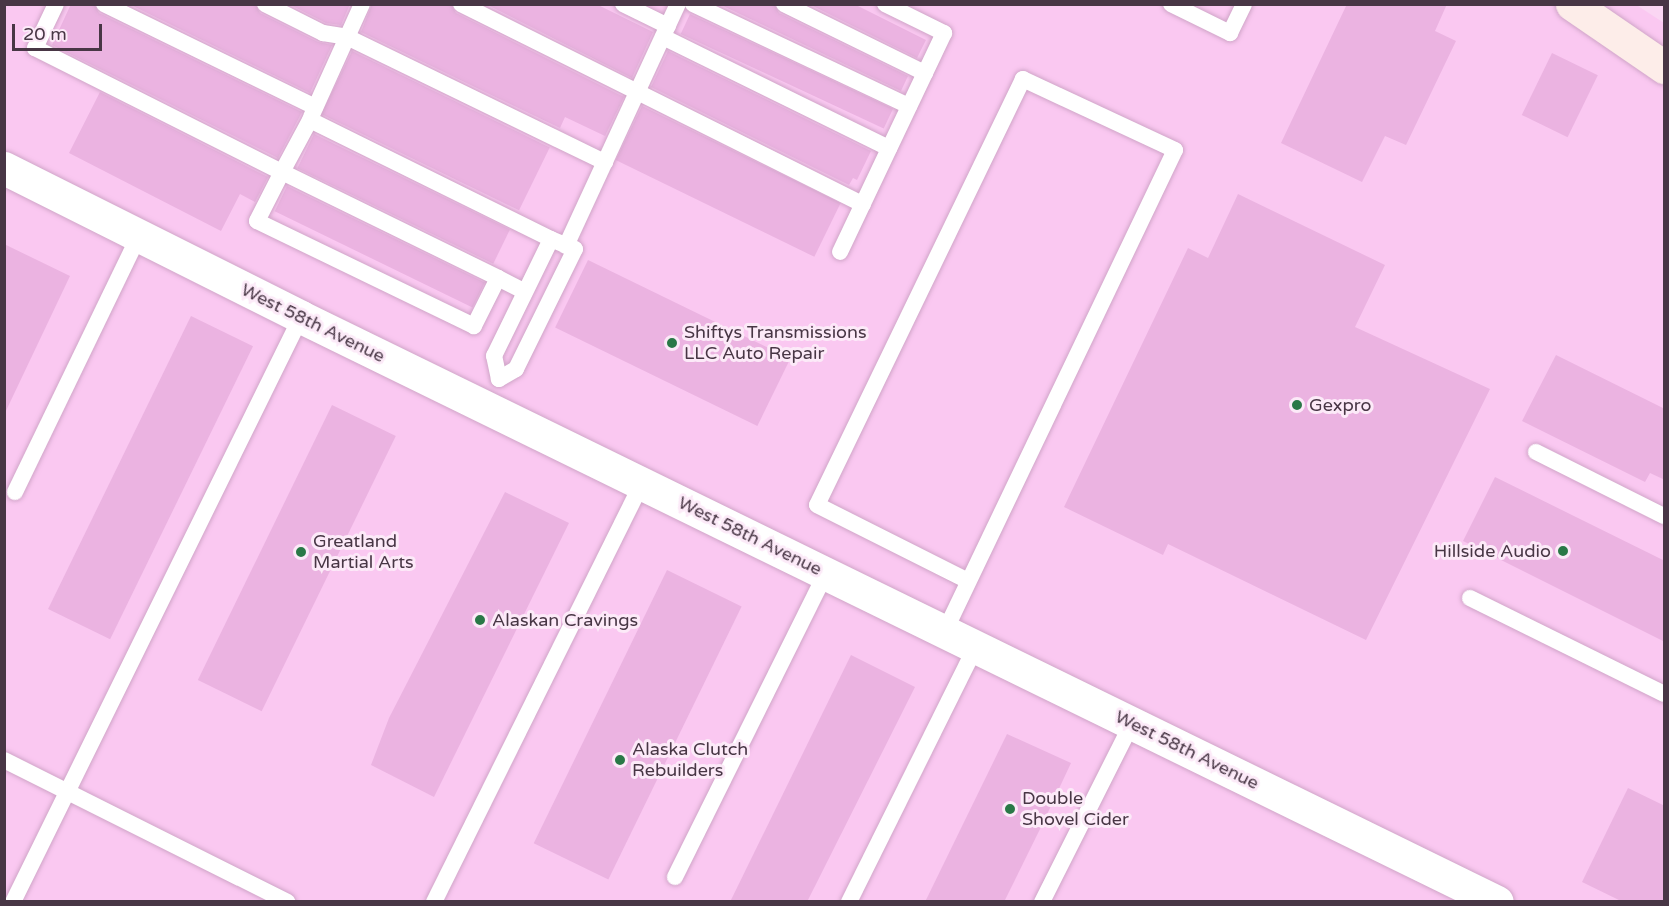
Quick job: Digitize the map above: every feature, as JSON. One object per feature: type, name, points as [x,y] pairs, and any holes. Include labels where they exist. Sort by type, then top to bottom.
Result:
[{"type":"main road","points":[[1572,4],[1665,67]]},
{"type":"street","name":"West 58th Avenue","points":[[4,168],[301,318],[491,392],[642,483],[1497,902]]},
{"type":"lane","points":[[56,4],[35,48],[525,292]]},
{"type":"lane","points":[[104,4],[564,245]]},
{"type":"lane","points":[[265,4],[323,33],[347,37],[605,162]]},
{"type":"lane","points":[[362,4],[312,114],[257,221],[474,326],[498,278]]},
{"type":"lane","points":[[461,4],[863,204]]},
{"type":"lane","points":[[623,4],[666,31],[889,148]]},
{"type":"lane","points":[[491,392],[516,369],[564,245],[678,4]]},
{"type":"lane","points":[[693,4],[909,106]]},
{"type":"lane","points":[[784,4],[925,73]]},
{"type":"lane","points":[[840,252],[944,33],[885,4]]},
{"type":"lane","points":[[1171,4],[1230,33],[1244,4]]},
{"type":"lane","points":[[945,631],[969,581],[1175,150],[1023,78],[817,505],[969,581]]},
{"type":"lane","points":[[15,492],[138,237]]},
{"type":"lane","points":[[491,392],[494,356],[525,292],[564,245]]},
{"type":"lane","points":[[13,902],[70,791],[301,318]]},
{"type":"lane","points":[[1536,452],[1665,516]]},
{"type":"lane","points":[[434,902],[642,483]]},
{"type":"lane","points":[[675,878],[826,573]]},
{"type":"lane","points":[[1470,598],[1665,694]]},
{"type":"lane","points":[[849,902],[976,646]]},
{"type":"lane","points":[[1042,902],[1132,723]]},
{"type":"lane","points":[[4,760],[70,791],[287,902]]},
{"type":"shaded area","points":[[1635,4],[1664,23],[1664,901],[5,902],[5,5]]},
{"type":"building","points":[[71,4],[94,4],[99,13],[302,112],[278,158],[52,45]]},
{"type":"building","points":[[129,4],[255,4],[260,13],[318,42],[332,45],[310,93]]},
{"type":"building","points":[[289,4],[350,4],[341,25],[326,23]]},
{"type":"building","points":[[372,4],[451,4],[456,13],[624,97],[605,136],[565,117],[560,128],[361,32]]},
{"type":"building","points":[[486,4],[596,4],[653,32],[632,78]]},
{"type":"building","points":[[719,4],[774,4],[779,13],[908,76],[901,91]]},
{"type":"building","points":[[809,4],[854,4],[926,40],[917,58]]},
{"type":"building","points":[[1347,4],[1447,4],[1435,31],[1456,41],[1406,145],[1385,136],[1362,182],[1281,143]]},
{"type":"building","points":[[690,14],[893,109],[884,129],[681,34]]},
{"type":"building","points":[[352,51],[550,147],[519,210],[321,114]]},
{"type":"building","points":[[668,51],[871,151],[857,180],[853,178],[849,185],[651,87]]},
{"type":"building","points":[[1552,53],[1598,75],[1568,137],[1522,115]]},
{"type":"building","points":[[100,92],[268,177],[255,202],[240,194],[221,231],[69,153]]},
{"type":"building","points":[[642,106],[841,203],[814,257],[616,160]]},
{"type":"building","points":[[314,134],[510,230],[493,264],[297,168]]},
{"type":"building","points":[[287,186],[485,282],[472,308],[275,211]]},
{"type":"building","name":"Gexpro","points":[[1238,194],[1385,265],[1355,327],[1490,389],[1366,640],[1168,544],[1163,555],[1064,507],[1188,248],[1208,258]]},
{"type":"building","points":[[4,244],[70,276],[4,415]]},
{"type":"building","name":"Shiftys Transmissions LLC Auto Repair","points":[[588,260],[790,359],[757,426],[555,327]]},
{"type":"building","points":[[191,316],[253,346],[110,639],[48,609]]},
{"type":"building","points":[[1556,355],[1665,409],[1665,480],[1650,473],[1645,482],[1522,421]]},
{"type":"building","name":"Greatland Martial Arts","points":[[332,405],[396,436],[262,711],[198,680]]},
{"type":"building","name":"Hillside Audio","points":[[1495,477],[1665,561],[1665,642],[1463,541]]},
{"type":"building","name":"Alaskan Cravings","points":[[505,492],[569,523],[434,797],[371,765],[389,718]]},
{"type":"building","name":"Alaska Clutch Rebuilders","points":[[667,570],[742,606],[608,880],[534,843]]},
{"type":"building","points":[[851,655],[915,687],[807,902],[730,902]]},
{"type":"building","name":"Double Shovel Cider","points":[[1007,734],[1071,763],[1042,825],[1004,902],[925,902]]},
{"type":"building","points":[[1628,788],[1665,806],[1665,902],[1623,902],[1582,882]]},
{"type":"place","name":"Shiftys Transmissions LLC Auto Repair","points":[[672,343]]},
{"type":"place","name":"Gexpro","points":[[1297,405]]},
{"type":"place","name":"Hillside Audio","points":[[1563,551]]},
{"type":"place","name":"Greatland Martial Arts","points":[[301,552]]},
{"type":"place","name":"Alaskan Cravings","points":[[480,620]]},
{"type":"place","name":"Alaska Clutch Rebuilders","points":[[620,760]]},
{"type":"place","name":"Double Shovel Cider","points":[[1010,809]]}]
